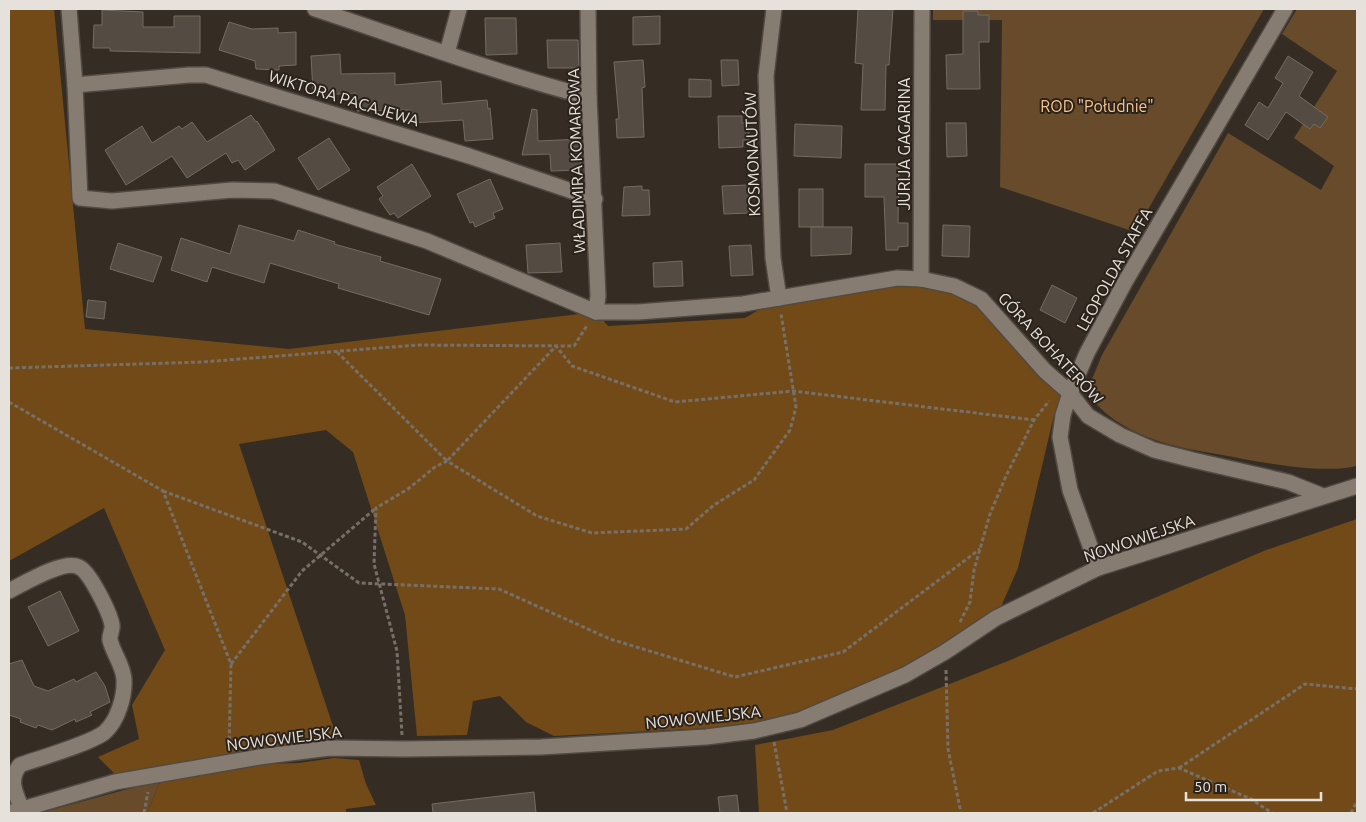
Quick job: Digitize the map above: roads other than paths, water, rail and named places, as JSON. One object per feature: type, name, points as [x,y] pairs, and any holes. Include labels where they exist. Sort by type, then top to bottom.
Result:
[{"type":"street","points":[[69,9],[76,85],[80,198],[112,201],[232,190],[274,191],[427,241],[596,312]]},
{"type":"street","points":[[315,9],[522,79],[590,97]]},
{"type":"street","points":[[447,53],[459,9]]},
{"type":"street","name":"WŁADIMIRA KOMAROWA","points":[[588,9],[598,296],[596,312]]},
{"type":"street","name":"KOSMONAUTÓW","points":[[774,9],[766,76],[773,258],[779,298]]},
{"type":"street","name":"JURIJA GAGARINA","points":[[921,279],[922,9]]},
{"type":"street","name":"LEOPOLDA STAFFA","points":[[1098,568],[1070,490],[1060,437],[1063,415],[1070,393],[1087,353],[1125,282],[1285,9]]},
{"type":"street","name":"WIKTORA PACAJEWA","points":[[76,85],[206,75],[469,156],[595,199]]},
{"type":"street","name":"GÓRA BOHATERÓW","points":[[596,312],[638,312],[743,304],[897,278],[921,279],[954,286],[981,300],[1045,371],[1070,393],[1088,416],[1120,435],[1154,450],[1288,482],[1323,496]]},
{"type":"street","name":"NOWOWIEJSKA","points":[[15,811],[115,782],[229,762],[330,748],[541,747],[706,737],[754,731],[800,720],[905,675],[945,652],[996,618],[1098,568],[1357,486]]},
{"type":"street","points":[[9,591],[66,565],[79,566],[89,577],[109,614],[113,627],[109,638],[124,678],[122,701],[114,721],[105,732],[90,740],[20,765],[14,773],[15,811]]},
{"type":"park label","name":"ROD \"Południe\"","points":[[1097,106]]}]
